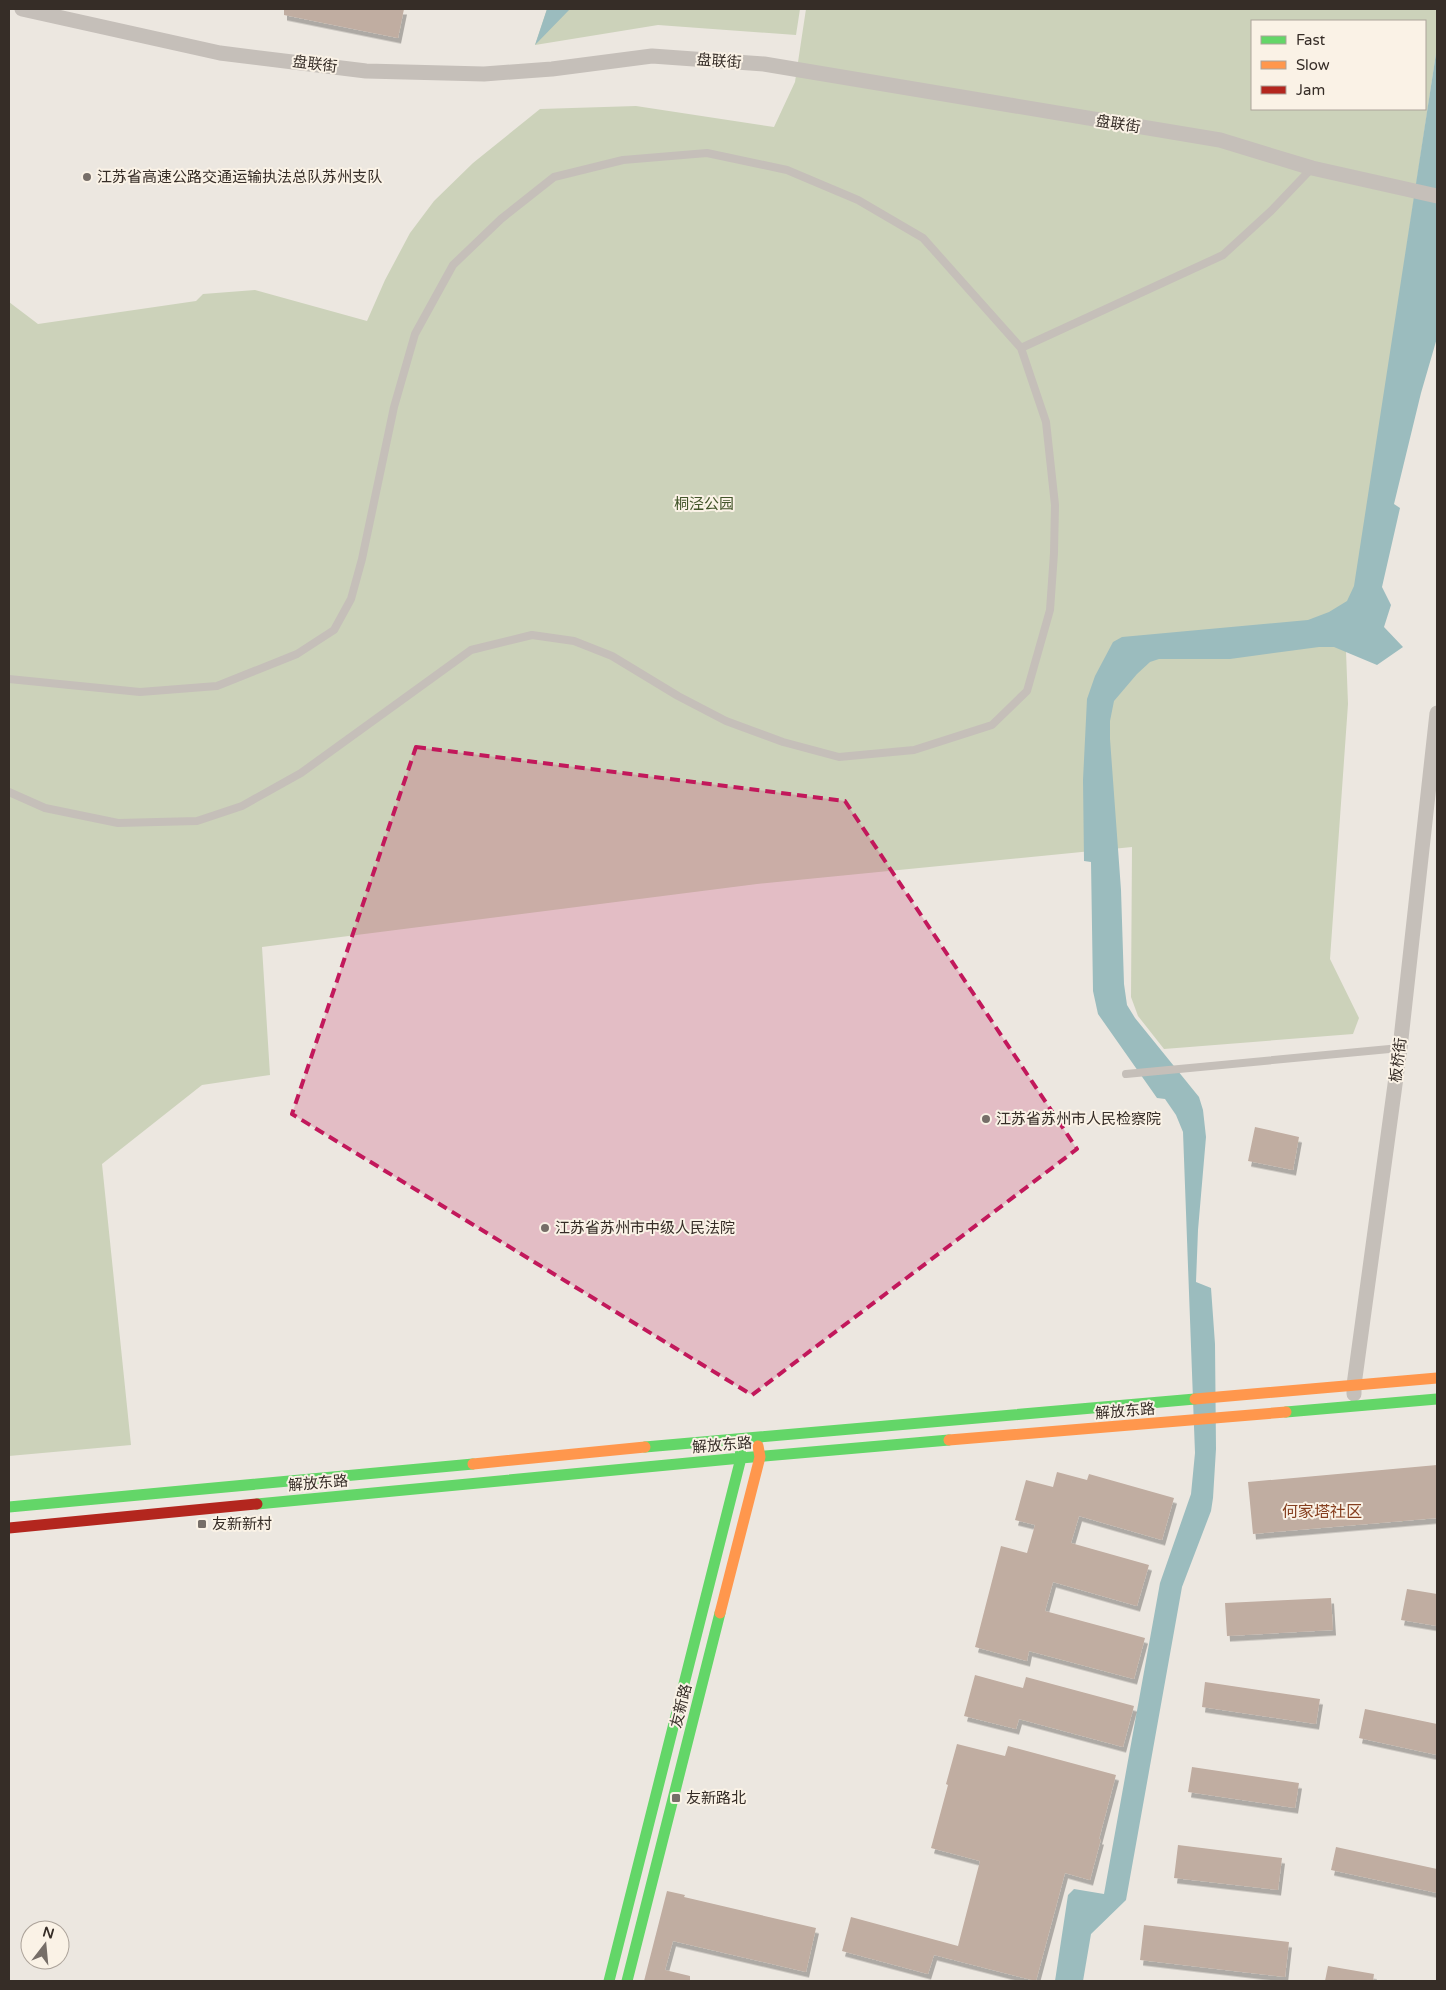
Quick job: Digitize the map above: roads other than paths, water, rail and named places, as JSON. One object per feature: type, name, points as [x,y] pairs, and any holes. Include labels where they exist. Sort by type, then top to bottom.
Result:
[{"type":"main road","name":"解放东路","points":[[9,1507],[739,1438],[1437,1378]]},
{"type":"main road","name":"解放东路","points":[[9,1528],[741,1458],[1437,1399]]},
{"type":"main road","name":"友新路","points":[[627,1981],[760,1457],[757,1437]]},
{"type":"main road","name":"友新路","points":[[609,1981],[741,1458],[739,1438]]},
{"type":"street","name":"盘联街","points":[[22,9],[220,53],[366,71],[484,74],[552,69],[652,56],[764,64],[1220,140],[1312,168],[1437,196]]},
{"type":"street","name":"板桥街","points":[[1355,1406],[1354,1385],[1400,1048],[1437,713]]},
{"type":"lane","points":[[9,679],[140,692],[217,686],[297,654],[334,630],[351,599],[362,559],[394,407],[415,334],[453,265],[501,219],[554,177],[623,160],[707,153],[788,170],[858,200],[923,238],[1021,348],[1046,422],[1055,505],[1050,610],[1027,691],[992,725],[914,750],[839,757],[783,742],[726,721],[678,696],[612,656],[574,641],[532,635],[471,650],[300,773],[242,806],[197,821],[118,823],[45,808],[9,792]]},
{"type":"lane","points":[[1021,348],[1223,255],[1271,211],[1312,168]]},
{"type":"lane","points":[[1126,1074],[1400,1048]]},
{"type":"water","points":[[547,9],[570,9],[535,45]]},
{"type":"water","points":[[1437,47],[1437,338],[1421,393],[1394,504],[1400,508],[1382,587],[1391,605],[1384,627],[1403,647],[1377,665],[1334,647],[1319,647],[1230,659],[1159,659],[1150,662],[1137,674],[1114,701],[1110,721],[1121,890],[1124,984],[1127,1005],[1135,1018],[1199,1097],[1203,1110],[1206,1137],[1198,1230],[1196,1282],[1211,1288],[1215,1344],[1216,1449],[1211,1511],[1182,1587],[1126,1900],[1091,1934],[1083,1981],[1055,1981],[1068,1895],[1074,1889],[1104,1894],[1160,1583],[1191,1494],[1195,1453],[1183,1132],[1176,1115],[1165,1099],[1157,1098],[1098,1014],[1093,991],[1091,862],[1084,861],[1083,780],[1087,699],[1095,676],[1113,642],[1122,637],[1308,620],[1329,612],[1347,601],[1354,586]]},
{"type":"place","name":"江苏省高速公路交通运输执法总队苏州支队","points":[[87,177]]},
{"type":"place","name":"江苏省苏州市人民检察院","points":[[986,1119]]},
{"type":"place","name":"江苏省苏州市中级人民法院","points":[[545,1228]]},
{"type":"place","name":"友新新村","points":[[202,1524]]},
{"type":"place","name":"友新路北","points":[[676,1798]]},
{"type":"district","name":"何家塔社区","points":[[1322,1512]]},
{"type":"park label","name":"桐泾公园","points":[[704,504]]}]
